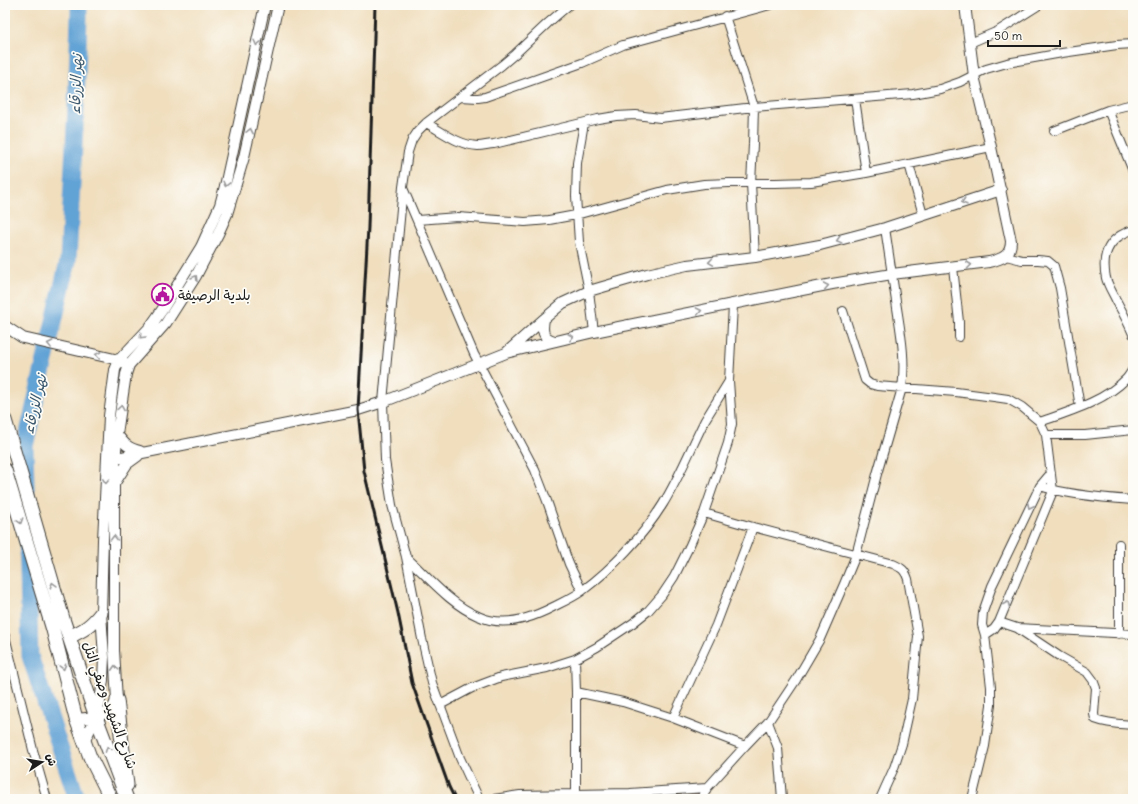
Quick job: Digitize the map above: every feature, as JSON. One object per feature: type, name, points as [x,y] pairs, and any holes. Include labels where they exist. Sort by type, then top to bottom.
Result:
[{"type":"main road","name":"شارع الشهيد وصفي التل","points":[[5,420],[64,622],[96,717],[128,799]]},
{"type":"main road","points":[[5,470],[53,630],[76,719],[84,742],[111,799]]},
{"type":"main road","points":[[69,637],[94,622],[101,613]]},
{"type":"main road","points":[[117,700],[128,799]]},
{"type":"street","points":[[76,719],[96,717],[108,712],[112,709],[117,700],[114,650],[114,484],[109,416],[115,370],[119,360],[150,327],[162,310],[201,247],[220,205],[265,5]]},
{"type":"street","points":[[84,742],[96,717],[103,680],[104,657],[101,613],[111,458],[117,434],[126,374],[129,365],[166,323],[196,276],[227,214],[244,157],[278,5]]},
{"type":"street","points":[[480,799],[460,758],[432,683],[406,557],[392,505],[386,468],[383,402],[403,188],[408,152],[412,140],[426,122],[461,97],[515,54],[569,5]]},
{"type":"street","points":[[461,97],[485,97],[582,63],[623,45],[725,16],[770,5]]},
{"type":"street","points":[[111,458],[348,413],[383,402],[506,352],[594,332],[832,284],[892,274],[989,262],[1003,258],[1010,250],[1011,241],[1001,190],[974,76],[965,5]]},
{"type":"street","points":[[970,43],[998,31],[1039,5]]},
{"type":"street","points":[[725,16],[754,107],[750,183],[755,257]]},
{"type":"street","points":[[426,122],[455,140],[464,144],[479,146],[494,144],[616,116],[636,115],[660,118],[754,107],[913,94],[940,89],[974,76],[986,69],[1007,63],[1070,52],[1133,44]]},
{"type":"street","points":[[854,100],[866,173]]},
{"type":"street","points":[[1054,131],[1108,110],[1133,104]]},
{"type":"street","points":[[1108,110],[1133,170]]},
{"type":"street","points":[[584,123],[577,163],[576,215],[579,242],[589,291],[594,332]]},
{"type":"street","points":[[417,220],[458,218],[525,222],[549,220],[576,215],[667,190],[704,184],[811,182],[866,173],[991,147]]},
{"type":"street","points":[[232,154],[244,157]]},
{"type":"street","points":[[909,164],[923,215]]},
{"type":"street","points":[[403,188],[479,364],[535,470],[569,564],[582,591]]},
{"type":"street","points":[[506,352],[564,303],[589,291],[647,274],[687,265],[755,257],[820,245],[884,228],[1001,190]]},
{"type":"street","points":[[702,799],[707,788],[744,746],[768,722],[796,680],[820,639],[856,555],[877,474],[902,388],[904,364],[901,336],[884,228]]},
{"type":"street","points":[[1133,230],[1123,233],[1116,238],[1105,254],[1106,278],[1133,334]]},
{"type":"street","points":[[1006,256],[1022,260],[1048,261],[1054,266],[1060,288],[1080,407]]},
{"type":"street","points":[[953,266],[959,322],[959,337]]},
{"type":"street","points":[[440,705],[472,688],[493,680],[523,672],[547,668],[574,659],[616,635],[648,611],[662,595],[674,577],[704,513],[728,443],[732,424],[729,381],[733,305]]},
{"type":"street","points":[[843,312],[865,380],[873,385],[964,393],[1008,399],[1022,407],[1040,422],[1046,435],[1053,491],[999,622],[994,629],[985,636]]},
{"type":"street","points":[[544,319],[544,335],[549,340],[555,341]]},
{"type":"street","points":[[5,326],[23,338],[119,360],[129,365]]},
{"type":"street","points":[[1040,422],[1095,401],[1126,379],[1133,369]]},
{"type":"street","points":[[406,557],[456,603],[470,613],[486,619],[499,622],[511,622],[527,619],[548,610],[582,591],[609,568],[637,539],[656,514],[669,492],[706,419],[729,381]]},
{"type":"street","points":[[1046,435],[1085,435],[1133,430]]},
{"type":"street","points":[[117,434],[129,448],[142,453]]},
{"type":"street","points":[[114,484],[127,464],[142,453]]},
{"type":"street","points":[[972,799],[985,746],[991,704],[991,687],[985,636],[982,625],[983,612],[992,586],[1040,486],[1051,473]]},
{"type":"street","points":[[1040,486],[1053,491],[1113,499],[1133,500]]},
{"type":"street","points":[[704,513],[893,564],[904,569],[906,572],[918,636],[912,699],[902,744],[894,768],[880,799]]},
{"type":"street","points":[[673,718],[716,625],[753,527]]},
{"type":"street","points":[[1119,544],[1119,634]]},
{"type":"street","points":[[999,622],[1017,628],[1087,672],[1093,680],[1096,688],[1094,714],[1096,719],[1111,724],[1133,725]]},
{"type":"street","points":[[1017,628],[1133,634]]},
{"type":"street","points":[[5,636],[33,750],[47,799]]},
{"type":"street","points":[[574,659],[576,692],[576,794]]},
{"type":"street","points":[[576,692],[623,702],[673,718],[744,746]]},
{"type":"street","points":[[768,722],[778,748],[782,799]]},
{"type":"street","points":[[494,799],[520,794],[630,793],[707,788]]},
{"type":"waterway","name":"نهر الزرقاء","points":[[77,799],[30,656],[25,446],[68,261],[76,107],[79,5]]},
{"type":"railway","points":[[375,5],[368,227],[358,410],[364,471],[398,613],[412,683],[449,787],[455,799]]},
{"type":"place","name":"بلدية الرصيفة","points":[[162,295]]}]
